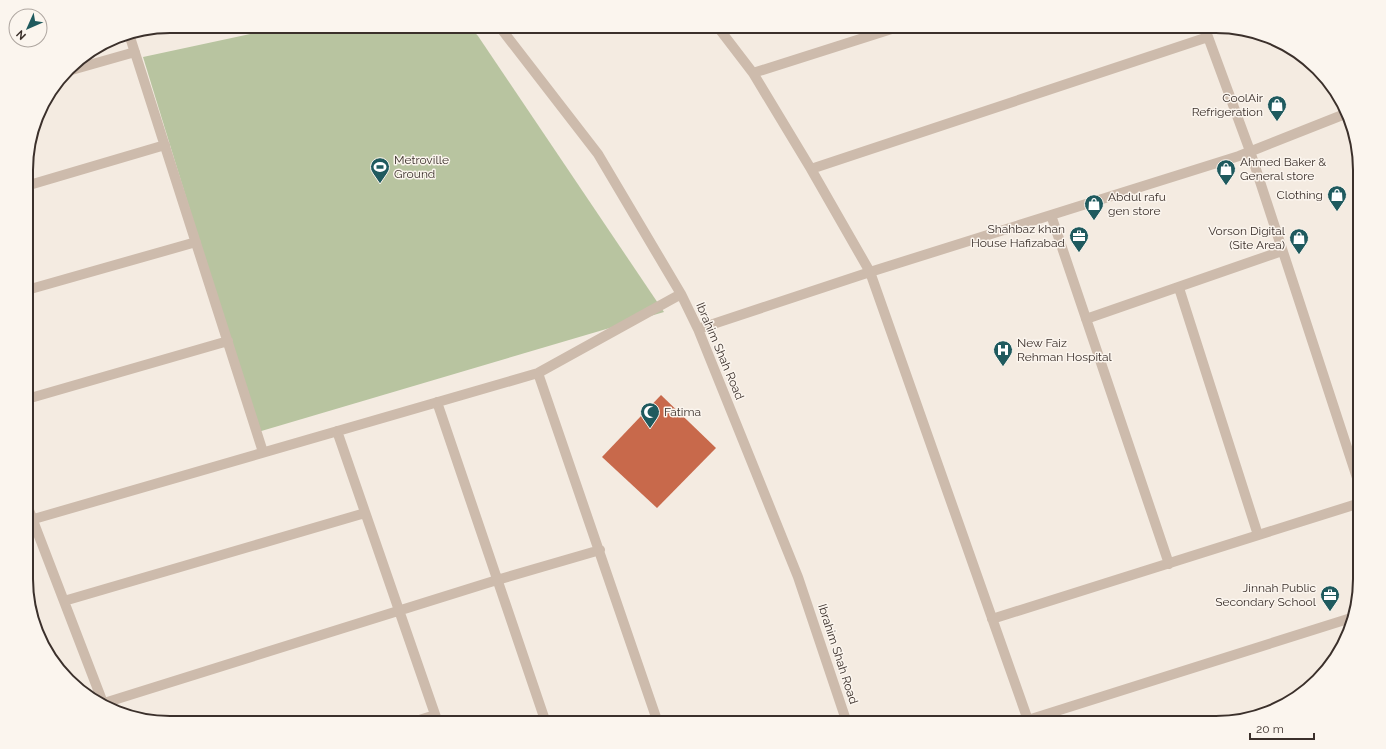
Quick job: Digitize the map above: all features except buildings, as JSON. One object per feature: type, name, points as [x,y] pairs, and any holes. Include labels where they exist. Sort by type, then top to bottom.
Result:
[{"type":"street","name":"Ibrahim Shah Road","points":[[504,33],[598,154],[681,294],[698,329],[798,577],[845,716]]},
{"type":"street","points":[[723,33],[753,73],[812,169],[870,272],[1027,716]]},
{"type":"street","points":[[753,73],[878,33]]},
{"type":"street","points":[[1207,33],[1250,151],[1353,466]]},
{"type":"street","points":[[812,169],[1208,37]]},
{"type":"street","points":[[131,39],[263,452]]},
{"type":"street","points":[[79,68],[135,52]]},
{"type":"street","points":[[698,329],[870,272],[1250,151],[1342,115]]},
{"type":"street","points":[[33,184],[165,145]]},
{"type":"street","points":[[1050,215],[1170,564]]},
{"type":"street","points":[[33,288],[196,242]]},
{"type":"street","points":[[1086,319],[1282,251]]},
{"type":"street","points":[[1179,288],[1258,535]]},
{"type":"street","points":[[33,519],[538,373],[681,294]]},
{"type":"street","points":[[33,396],[228,341]]},
{"type":"street","points":[[538,373],[600,550],[656,716]]},
{"type":"street","points":[[437,402],[544,716]]},
{"type":"street","points":[[337,431],[435,716]]},
{"type":"street","points":[[992,619],[1353,506]]},
{"type":"street","points":[[64,600],[365,513]]},
{"type":"street","points":[[33,527],[64,600],[100,697]]},
{"type":"street","points":[[111,703],[497,580],[600,550]]},
{"type":"street","points":[[1048,716],[1347,619]]},
{"type":"green space","name":"Metroville Ground","points":[[255,33],[475,33],[664,312],[258,432],[143,57]]},
{"type":"place","name":"CoolAir Refrigeration","points":[[1277,122]]},
{"type":"place","name":"Metroville Ground","points":[[380,184]]},
{"type":"place","name":"Ahmed Baker & General store","points":[[1226,186]]},
{"type":"place","name":"Clothing","points":[[1337,212]]},
{"type":"place","name":"Abdul rafu gen store","points":[[1094,221]]},
{"type":"place","name":"Shahbaz khan House Hafizabad","points":[[1079,253]]},
{"type":"place","name":"Vorson Digital (Site Area)","points":[[1299,255]]},
{"type":"place","name":"New Faiz Rehman Hospital","points":[[1003,367]]},
{"type":"place","name":"Fatima","points":[[650,429]]},
{"type":"place","name":"Jinnah Public Secondary School","points":[[1330,612]]}]
